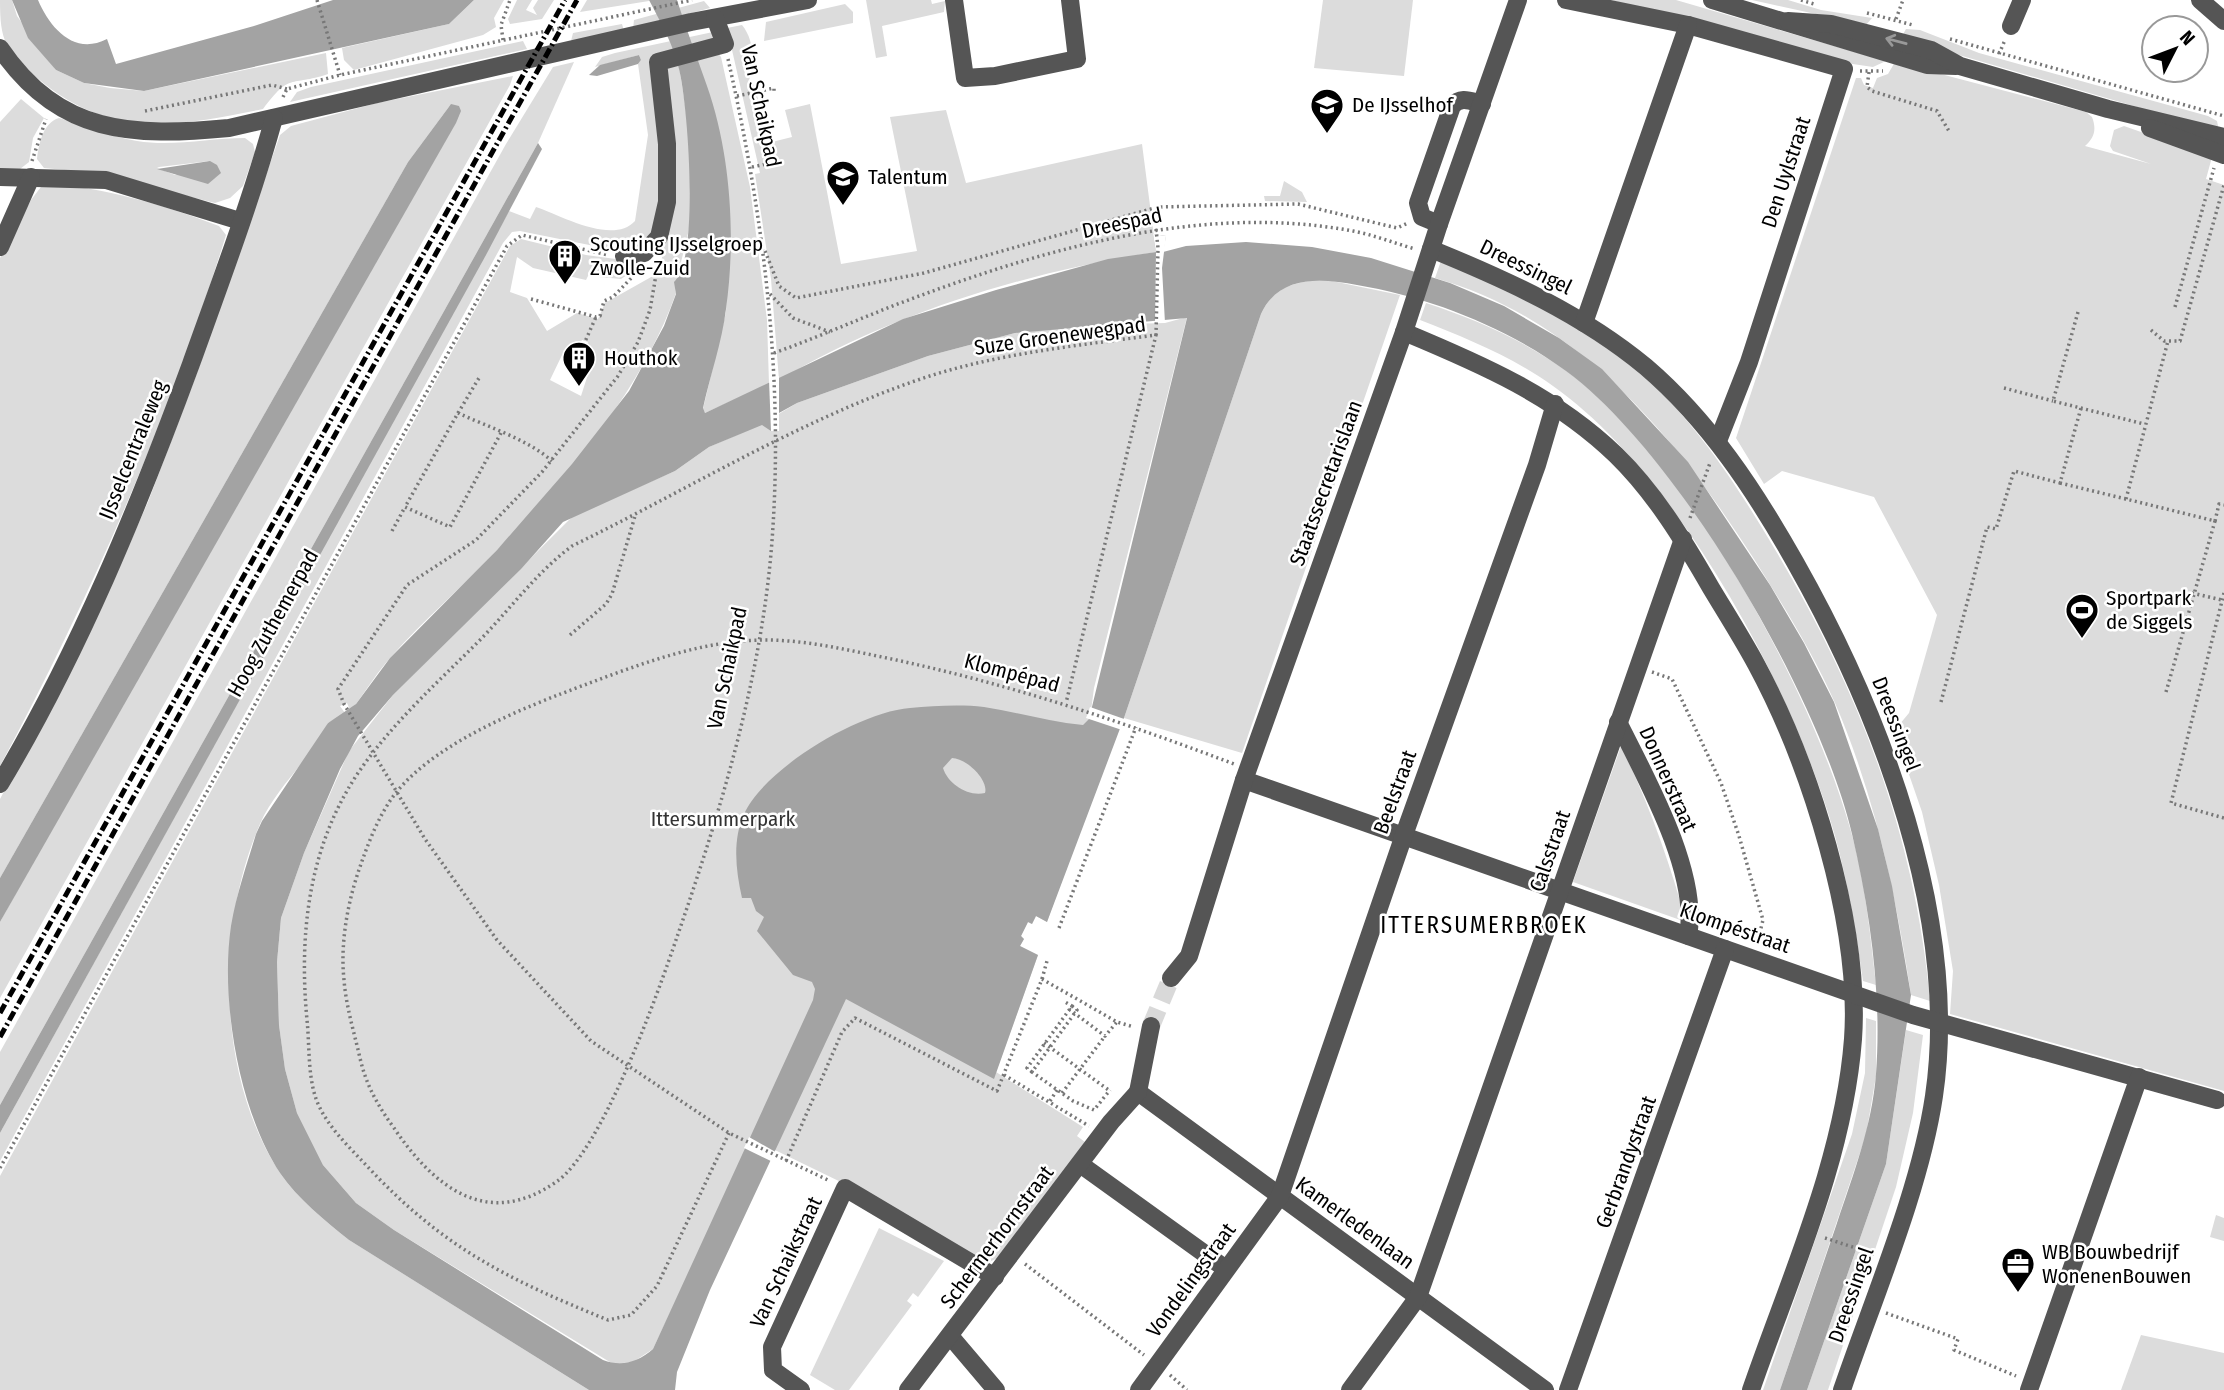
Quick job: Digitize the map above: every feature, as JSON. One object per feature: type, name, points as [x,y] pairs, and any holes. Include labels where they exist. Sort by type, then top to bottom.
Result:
[{"type":"street","points":[[0,48],[14,69],[57,107],[105,126],[158,134],[229,128],[691,22],[808,0]]},
{"type":"street","points":[[954,0],[965,78],[996,76],[1077,59],[1070,0]]},
{"type":"street","name":"Staatssecretarislaan","points":[[1171,978],[1189,956],[1247,775],[1431,251],[1430,220],[1482,104],[1518,0]]},
{"type":"street","name":"Den Uylstraat","points":[[1566,0],[1688,25],[1844,69],[1749,362],[1718,441]]},
{"type":"street","points":[[1712,0],[1788,21],[1831,23],[1931,51],[1960,66],[2108,109],[2222,148]]},
{"type":"street","points":[[2011,26],[2022,0]]},
{"type":"street","points":[[2200,0],[2224,20]]},
{"type":"street","name":"Van Schaikpad","points":[[715,18],[725,44]]},
{"type":"street","points":[[1584,323],[1688,25]]},
{"type":"street","points":[[624,256],[644,253],[659,237],[667,202],[665,122],[657,62],[725,44]]},
{"type":"street","points":[[1430,220],[1418,203],[1452,106],[1457,100],[1465,99],[1482,104]]},
{"type":"street","name":"IJsselcentraleweg","points":[[0,784],[82,629],[129,523],[172,414],[274,118]]},
{"type":"street","points":[[0,177],[106,180],[240,221]]},
{"type":"street","points":[[0,247],[31,177]]},
{"type":"street","name":"Dreessingel","points":[[1431,251],[1545,299],[1584,323],[1646,368],[1718,441],[1775,526],[1842,648],[1869,710],[1912,838],[1933,948],[1937,1022],[1934,1095],[1922,1147],[1842,1390]]},
{"type":"street","points":[[1404,332],[1494,370],[1555,404],[1616,455],[1683,539],[1757,666],[1792,744],[1819,822],[1841,902],[1854,992],[1846,1100],[1835,1147],[1751,1390]]},
{"type":"street","name":"Beelstraat","points":[[1280,1196],[1404,835],[1537,465],[1555,404]]},
{"type":"street","name":"Calsstraat","points":[[1350,1390],[1418,1297],[1683,539]]},
{"type":"street","name":"Donnerstraat","points":[[1618,722],[1660,806],[1677,856],[1692,917],[1688,936]]},
{"type":"street","name":"Klompéstraat","points":[[1247,775],[1560,892],[1913,1014],[2217,1100]]},
{"type":"street","name":"Gerbrandystraat","points":[[1569,1390],[1726,948]]},
{"type":"street","points":[[1138,1092],[1150,1026]]},
{"type":"street","points":[[2030,1386],[2139,1077]]},
{"type":"street","name":"Kamerledenlaan","points":[[1138,1092],[1545,1390]]},
{"type":"street","name":"Schermerhornstraat","points":[[908,1390],[1013,1255],[1101,1134],[1138,1092]]},
{"type":"street","name":"Schermerhornstraat","points":[[1080,1164],[1226,1269]]},
{"type":"street","name":"Van Schaikstraat","points":[[801,1390],[773,1370],[772,1347],[845,1188],[995,1277]]},
{"type":"street","name":"Vondelingstraat","points":[[1139,1390],[1280,1196]]},
{"type":"street","name":"Schermerhornstraat","points":[[951,1337],[996,1390]]},
{"type":"path","points":[[317,0],[340,75]]},
{"type":"path","points":[[503,40],[501,25],[510,0]]},
{"type":"path","points":[[135,111],[272,85],[287,89],[340,75],[642,13],[691,0]]},
{"type":"path","points":[[1801,0],[1823,7]]},
{"type":"path","points":[[1896,19],[1903,0]]},
{"type":"path","points":[[1864,13],[1896,19],[1923,29]]},
{"type":"path","points":[[1945,37],[2224,116]]},
{"type":"path","name":"Van Schaikpad","points":[[396,793],[368,842],[355,880],[348,913],[344,980],[367,1083],[407,1148],[429,1173],[459,1195],[490,1204],[542,1191],[573,1169],[607,1112],[626,1066],[693,890],[725,780],[759,640],[772,545],[776,431],[774,353],[764,247],[752,167],[725,44]]},
{"type":"path","points":[[1869,72],[1867,87],[1872,91],[1937,111],[1949,131]]},
{"type":"path","points":[[737,96],[774,88],[774,94]]},
{"type":"path","points":[[274,118],[287,89]]},
{"type":"path","points":[[31,177],[33,154],[40,131],[57,107]]},
{"type":"path","points":[[2175,307],[2222,148]]},
{"type":"path","points":[[752,167],[771,163]]},
{"type":"path","points":[[2151,330],[2168,341],[2179,341],[2224,185]]},
{"type":"path","points":[[764,247],[779,286],[796,298],[924,273],[1158,207],[1297,204],[1397,228],[1430,220]]},
{"type":"path","name":"Dreespad","points":[[774,353],[831,333],[922,295],[1021,263],[1156,229],[1239,223],[1289,225],[1353,231],[1431,251]]},
{"type":"path","name":"Suze Groenewegpad","points":[[1066,703],[1156,335],[1156,229]]},
{"type":"path","name":"Hoog Zuthemerpad","points":[[0,1168],[507,246],[522,235],[602,254],[624,256]]},
{"type":"path","points":[[659,237],[658,267],[652,299],[638,342],[618,376],[552,461],[476,540],[407,585],[338,689],[396,793],[497,940],[591,1041],[729,1133],[845,1188]]},
{"type":"path","points":[[579,355],[596,317],[600,316],[604,301],[613,297],[640,268]]},
{"type":"path","points":[[768,293],[793,318],[831,333]]},
{"type":"path","points":[[531,299],[596,317]]},
{"type":"path","points":[[557,307],[558,300]]},
{"type":"path","points":[[2053,401],[2078,312]]},
{"type":"path","name":"Suze Groenewegpad","points":[[729,1133],[657,1286],[631,1315],[621,1319],[608,1320],[504,1275],[439,1234],[403,1205],[333,1128],[320,1107],[313,1085],[303,969],[305,924],[314,873],[341,805],[373,753],[423,696],[521,599],[544,567],[572,546],[635,516],[775,441],[874,396],[940,373],[1032,352],[1156,335]]},
{"type":"path","points":[[2126,499],[2168,341]]},
{"type":"path","points":[[392,531],[479,378]]},
{"type":"path","points":[[2004,387],[2145,424]]},
{"type":"path","points":[[2060,483],[2081,408]]},
{"type":"path","points":[[458,413],[552,461]]},
{"type":"path","points":[[405,507],[450,527],[501,433]]},
{"type":"path","points":[[1690,518],[1711,459]]},
{"type":"path","points":[[1941,702],[1987,527],[1996,529],[2014,471],[2215,521]]},
{"type":"path","points":[[2166,692],[2219,504],[2224,505]]},
{"type":"path","points":[[570,635],[606,604],[612,594],[635,516]]},
{"type":"path","points":[[2192,593],[2222,600]]},
{"type":"path","points":[[2224,593],[2171,803],[2224,818]]},
{"type":"path","name":"Klompépad","points":[[396,793],[419,767],[532,703],[650,661],[696,649],[759,640],[809,643],[921,665],[1066,703],[1127,723],[1247,775]]},
{"type":"path","points":[[1637,667],[1672,679],[1721,783],[1763,920],[1753,958]]},
{"type":"path","points":[[1059,928],[1136,727]]},
{"type":"path","points":[[786,1161],[842,1032],[855,1018],[997,1091],[1047,961]]},
{"type":"path","points":[[1042,979],[1117,1022],[1062,1093]]},
{"type":"path","points":[[1065,1002],[1069,1009]]},
{"type":"path","points":[[1035,1068],[1077,1010],[1069,1009]]},
{"type":"path","points":[[1035,1068],[1027,1068],[1069,1009]]},
{"type":"path","points":[[1073,1014],[1105,1036]]},
{"type":"path","points":[[1064,1016],[1069,1020]]},
{"type":"path","points":[[1060,1023],[1065,1027]]},
{"type":"path","points":[[1054,1030],[1059,1034]]},
{"type":"path","points":[[1048,1037],[1053,1042]]},
{"type":"path","points":[[1031,1062],[1057,1090],[1094,1110],[1110,1090],[1044,1043]]},
{"type":"path","points":[[1040,1048],[1045,1053]]},
{"type":"path","points":[[1036,1055],[1041,1059]]},
{"type":"path","points":[[1004,1075],[1101,1134]]},
{"type":"path","points":[[1050,1101],[1057,1090]]},
{"type":"path","points":[[1821,1237],[1870,1252]]},
{"type":"path","points":[[1013,1255],[1186,1390]]},
{"type":"path","points":[[1871,1307],[1958,1339],[1954,1350],[2030,1386]]},
{"type":"green space","points":[[0,0],[12,0],[17,16],[56,70],[84,83],[144,91],[326,53],[328,74],[291,82],[279,90],[263,109],[172,123],[116,119],[89,111],[63,97],[17,59],[3,35]]},
{"type":"green space","points":[[474,0],[504,0],[494,18],[496,27],[483,35],[354,70],[344,60],[342,48],[449,24]]},
{"type":"green space","points":[[517,0],[532,0],[526,10],[537,15],[533,8],[538,0],[554,0],[542,19],[510,24],[508,19]]},
{"type":"green space","points":[[587,0],[649,0],[649,1],[580,12]]},
{"type":"green space","points":[[866,0],[931,0],[932,4],[945,1],[944,12],[882,26],[887,56],[876,58]]},
{"type":"green space","points":[[1323,0],[1413,0],[1404,76],[1314,68]]},
{"type":"green space","points":[[1611,0],[1676,0],[1886,61],[1873,67],[1846,63]]},
{"type":"green space","points":[[1752,0],[1788,0],[1821,10],[1872,18],[1866,25]]},
{"type":"green space","points":[[704,1],[710,8],[633,29],[634,20]]},
{"type":"green space","points":[[845,4],[853,12],[853,23],[764,41],[766,22]]},
{"type":"green space","points":[[622,24],[624,31],[571,41],[573,33]]},
{"type":"green space","points":[[742,25],[752,52],[749,81],[754,82],[768,143],[792,137],[785,110],[810,104],[841,264],[917,251],[890,117],[946,110],[966,183],[1142,144],[1156,252],[1059,271],[962,298],[867,335],[779,380],[771,279],[755,174],[760,173],[727,28]]},
{"type":"green space","points":[[1906,29],[1920,30],[1979,53],[2208,116],[2217,121],[2219,131],[1901,38]]},
{"type":"green space","points":[[713,32],[716,38],[660,55],[665,197],[648,243],[629,253],[520,231],[512,232],[503,243],[0,1161],[0,1133],[509,211],[530,219],[536,207],[573,222],[601,229],[625,228],[635,221],[648,135],[638,64],[641,60],[639,55],[595,67],[602,57],[615,53]]},
{"type":"green space","points":[[523,41],[527,49],[290,102],[297,92],[311,87]]},
{"type":"green space","points":[[716,51],[721,57],[750,187],[767,320],[769,384],[705,413],[703,409],[726,312],[730,219],[725,164],[679,67],[690,148],[691,209],[676,293],[661,329],[623,398],[576,462],[484,564],[404,643],[356,704],[350,710],[347,703],[340,706],[345,713],[328,723],[275,798],[260,824],[245,865],[235,909],[230,955],[234,1048],[244,1093],[259,1135],[287,1183],[312,1209],[349,1240],[589,1390],[0,1390],[0,1176],[510,246],[521,239],[586,255],[623,260],[628,262],[633,271],[621,279],[588,276],[586,280],[533,268],[517,257],[510,292],[527,298],[547,331],[577,313],[598,319],[605,303],[660,272],[662,257],[644,253],[663,250],[668,61]],"holes":[[[582,340],[588,342],[582,357],[590,368],[581,396],[550,380],[562,355],[575,353]]]},
{"type":"green space","points":[[574,62],[538,143],[0,1105],[0,1052],[506,144],[553,67]]},
{"type":"green space","name":"Sportpark de Siggels","points":[[1895,62],[2086,112],[2092,117],[2094,130],[2091,140],[2085,146],[2151,164],[2113,151],[2110,146],[2114,130],[2124,126],[2212,157],[2206,179],[2224,185],[2224,1091],[1950,1014],[1953,971],[1939,885],[1922,812],[1894,731],[1909,713],[1937,615],[1874,497],[1782,471],[1764,484],[1736,438],[1856,78],[1861,78],[1864,85],[1873,88],[1877,78],[1888,74]]},
{"type":"green space","points":[[513,76],[0,998],[0,922],[451,104],[408,162],[0,878],[0,799],[111,586],[148,502],[197,373],[280,135],[291,126],[377,103]]},
{"type":"green space","points":[[21,99],[44,118],[33,138],[29,162],[20,169],[0,169],[0,122]]},
{"type":"green space","points":[[59,118],[117,137],[150,143],[245,138],[253,144],[255,152],[243,186],[230,198],[215,203],[96,173],[44,168],[37,159],[39,147],[43,134]],"holes":[[[210,161],[175,175],[157,168]]]},
{"type":"green space","points":[[1284,181],[1302,192],[1307,202],[1265,201],[1264,196],[1280,196]]},
{"type":"green space","points":[[44,183],[111,193],[154,204],[219,226],[226,235],[179,372],[126,506],[66,637],[0,766],[0,258],[31,200]]},
{"type":"green space","points":[[1442,258],[1546,308],[1619,355],[1661,392],[1679,412],[1742,496],[1801,595],[1830,650],[1877,762],[1911,878],[1930,1001],[1911,995],[1891,883],[1873,810],[1849,738],[1817,666],[1754,559],[1692,470],[1620,388],[1579,353],[1535,322],[1487,297],[1435,278]]},
{"type":"green space","points":[[1310,281],[1332,281],[1400,295],[1242,753],[1124,718],[1261,314],[1281,290]]},
{"type":"green space","points":[[1426,303],[1498,331],[1565,370],[1610,408],[1654,458],[1697,515],[1774,644],[1831,771],[1860,866],[1876,985],[1863,981],[1844,872],[1816,778],[1761,653],[1726,589],[1644,473],[1599,425],[1553,386],[1522,366],[1472,341],[1420,320]]},
{"type":"green space","name":"Ittersummerpark","points":[[1187,317],[1094,688],[1073,849],[1047,922],[1036,916],[1032,924],[1028,922],[1021,936],[1024,939],[1020,946],[1038,955],[996,1072],[1083,1127],[1077,1136],[1085,1142],[1002,1256],[987,1263],[847,1185],[752,1139],[653,1349],[633,1362],[613,1364],[394,1230],[356,1203],[323,1165],[297,1113],[285,1069],[279,1025],[277,962],[281,918],[304,853],[349,751],[393,695],[573,516],[675,471],[709,447],[762,424],[797,403],[928,356],[1015,333],[1086,325],[1165,323]]},
{"type":"green space","points":[[1621,746],[1658,832],[1686,922],[1573,882]]},
{"type":"green space","points":[[1866,1018],[1876,1021],[1876,1076],[1866,1135],[1780,1390],[1763,1390],[1852,1134],[1865,1073]]},
{"type":"green space","points":[[1906,1030],[1923,1035],[1913,1113],[1896,1187],[1828,1390],[1807,1390],[1886,1164]]},
{"type":"green space","points":[[2216,1215],[2224,1218],[2224,1241],[2210,1237]]},
{"type":"green space","points":[[879,1228],[944,1261],[918,1297],[913,1293],[907,1301],[912,1305],[849,1390],[835,1390],[810,1375]]},
{"type":"green space","points":[[2141,1335],[2224,1353],[2224,1390],[2121,1390]]},
{"type":"shaded area","points":[[12,0],[38,0],[56,29],[74,42],[95,43],[107,39],[116,64],[254,26],[333,0],[474,0],[449,24],[144,91],[84,83],[56,70],[28,38]]},
{"type":"shaded area","points":[[649,0],[677,0],[715,112],[726,168],[731,225],[729,282],[722,334],[703,408],[705,413],[903,319],[1108,259],[1156,252],[1153,234],[1166,236],[1163,252],[1186,246],[1246,242],[1312,247],[1371,258],[1450,283],[1504,306],[1559,338],[1602,369],[1688,462],[1770,585],[1834,702],[1878,829],[1892,886],[1911,995],[1886,1164],[1807,1390],[1780,1390],[1861,1150],[1874,1093],[1877,1044],[1873,953],[1858,863],[1835,778],[1810,716],[1777,649],[1698,518],[1654,459],[1609,409],[1566,371],[1543,355],[1466,316],[1412,297],[1329,281],[1302,282],[1290,286],[1278,292],[1261,314],[1124,718],[1047,922],[1036,916],[1032,924],[1028,922],[1021,936],[1024,939],[1020,946],[1038,955],[994,1079],[846,999],[710,1290],[677,1372],[675,1390],[589,1390],[349,1240],[312,1209],[287,1183],[266,1148],[244,1087],[236,1054],[228,987],[231,926],[256,834],[328,723],[356,704],[390,658],[497,550],[572,464],[629,391],[664,326],[676,294],[674,282],[682,268],[687,244],[690,180],[686,114],[677,60]],"holes":[[[1187,318],[1089,719],[1083,725],[966,706],[919,707],[889,712],[841,731],[792,761],[755,796],[744,814],[736,856],[742,898],[751,898],[756,911],[764,917],[757,931],[793,975],[812,982],[815,989],[813,1000],[653,1349],[629,1362],[603,1360],[394,1230],[356,1203],[323,1165],[297,1113],[285,1069],[279,1025],[277,962],[281,918],[304,853],[340,769],[358,736],[393,695],[521,569],[563,522],[675,471],[709,447],[762,425],[771,431],[779,431],[779,413],[797,403],[928,356],[1015,333]],[[952,758],[964,762],[980,776],[984,782],[985,793],[966,791],[949,779],[943,768]]]},
{"type":"shaded area","points":[[639,55],[641,60],[638,64],[597,76],[589,75],[600,65]]},
{"type":"shaded area","points":[[451,104],[459,106],[461,111],[456,123],[0,922],[0,878],[408,162]]},
{"type":"shaded area","points":[[538,143],[542,149],[486,255],[0,1133],[0,1105]]},
{"type":"shaded area","points":[[210,161],[217,165],[221,173],[208,184],[157,169]]},
{"type":"pier","points":[[1153,234],[1166,236],[1162,268],[1165,323],[1155,323],[1156,252]]},
{"type":"pier","points":[[779,376],[779,431],[771,431],[769,380]]},
{"type":"pier","points":[[1090,707],[1127,720],[1122,730],[1086,718]]},
{"type":"pier","points":[[749,1137],[779,1154],[773,1162],[744,1148]]},
{"type":"tunnel","points":[[1151,1026],[1171,978]]},
{"type":"railway","points":[[0,1013],[565,0]]},
{"type":"railway","points":[[0,1037],[577,0]]},
{"type":"place","name":"De IJsselhof","points":[[1327,135]]},
{"type":"place","name":"Talentum","points":[[843,207]]},
{"type":"place","name":"Scouting IJsselgroep Zwolle-Zuid","points":[[565,286]]},
{"type":"place","name":"Houthok","points":[[579,388]]},
{"type":"place","name":"Sportpark de Siggels","points":[[2082,640]]},
{"type":"place","name":"WB Bouwbedrijf WonenenBouwen","points":[[2018,1294]]},
{"type":"district","name":"ITTERSUMERBROEK","points":[[1484,925]]}]
